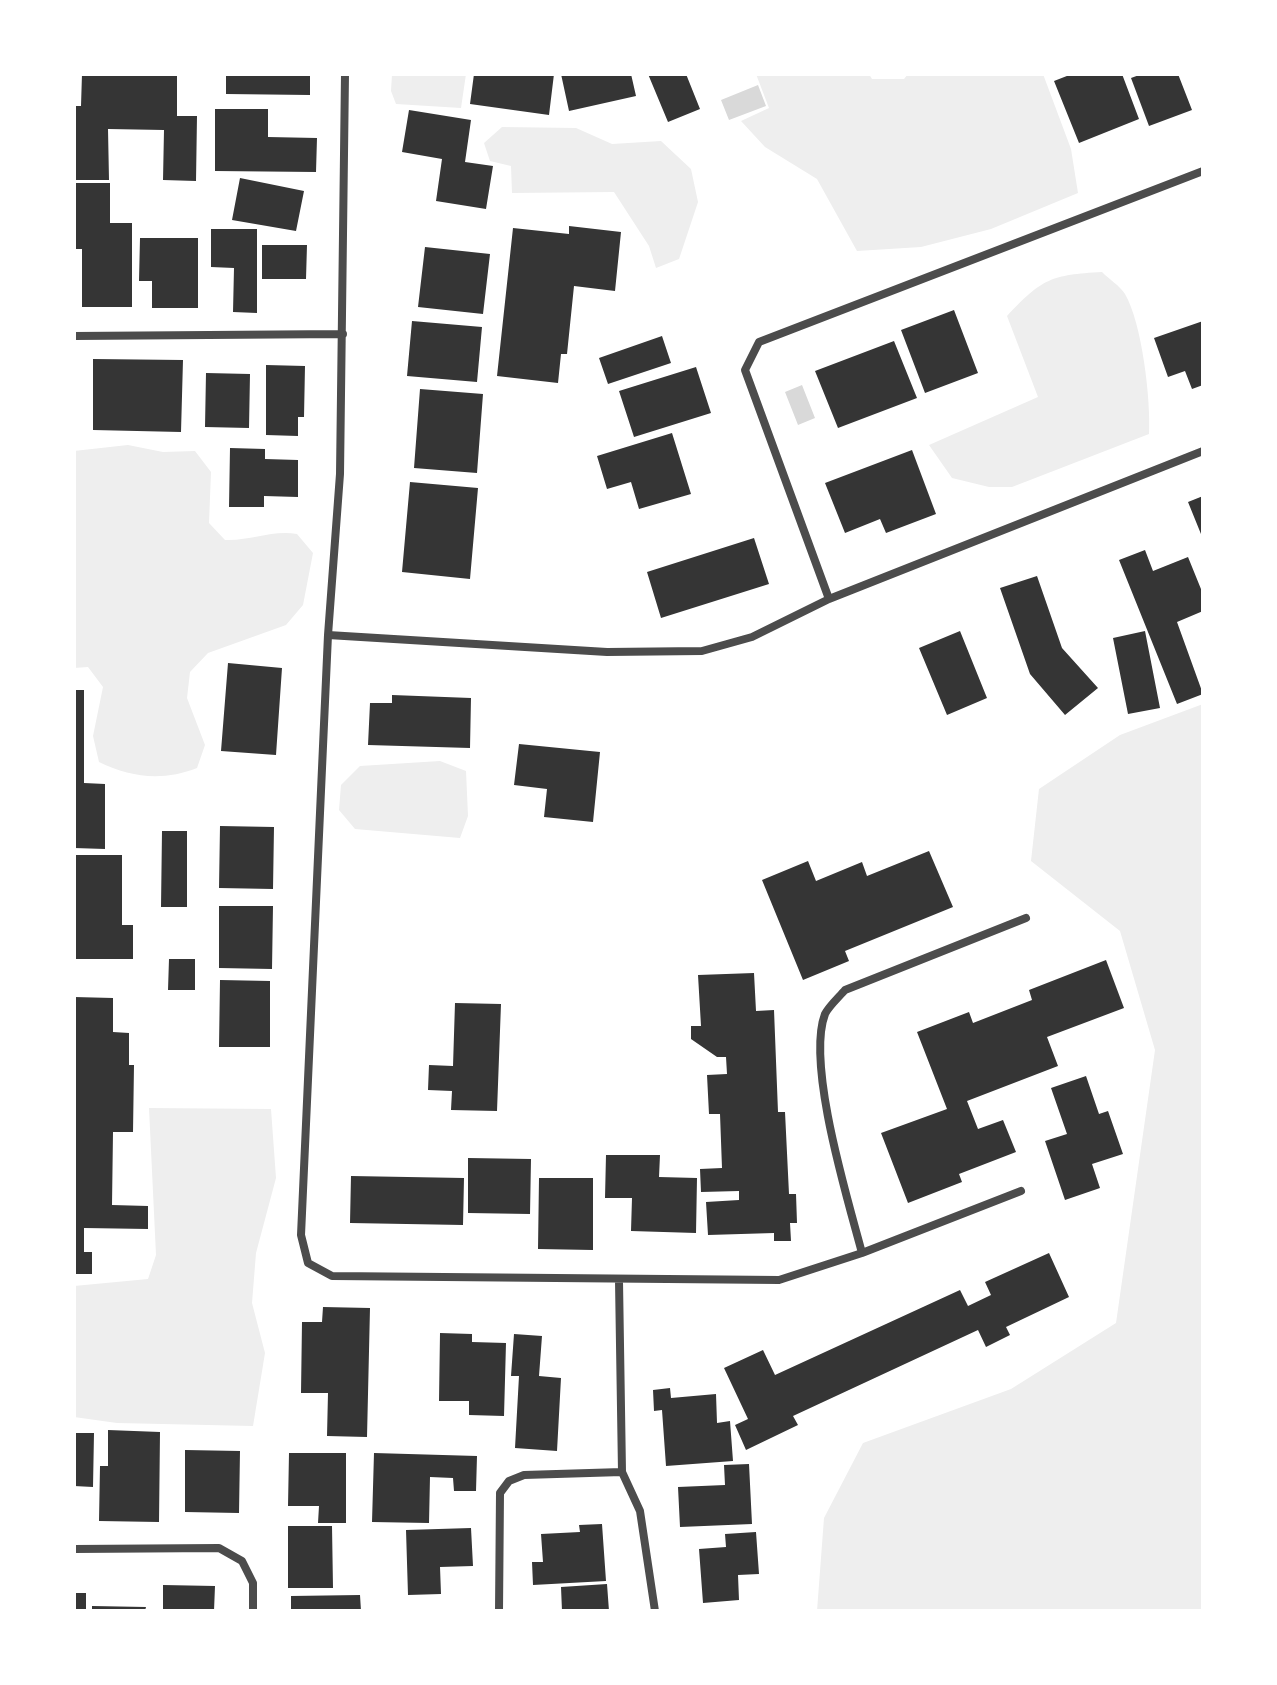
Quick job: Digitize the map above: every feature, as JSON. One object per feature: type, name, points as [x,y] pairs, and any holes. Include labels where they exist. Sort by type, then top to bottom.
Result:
[{"type":"street","points":[[345,74],[340,474],[328,635],[301,1235],[308,1263],[332,1276],[619,1281],[779,1280],[862,1253],[1021,1191]]},
{"type":"street","points":[[829,599],[745,370],[759,342],[1203,171]]},
{"type":"street","points":[[74,336],[343,334]]},
{"type":"street","points":[[328,635],[607,652],[702,651],[752,637],[829,599],[1203,451]]},
{"type":"street","points":[[862,1253],[833,1142],[819,1047],[825,1013],[845,990],[1026,918]]},
{"type":"street","points":[[619,1281],[622,1472],[640,1511],[655,1611]]},
{"type":"street","points":[[499,1611],[500,1493],[509,1481],[524,1475],[622,1472]]},
{"type":"street","points":[[74,1549],[219,1548],[242,1561],[253,1583],[253,1611]]},
{"type":"shaded area","points":[[392,74],[466,74],[461,108],[396,104],[391,91]]},
{"type":"shaded area","points":[[756,74],[869,74],[872,79],[904,79],[908,74],[1043,74],[1071,149],[1078,193],[991,229],[921,247],[857,251],[817,179],[765,147],[741,121],[769,108]]},
{"type":"shaded area","points":[[758,85],[766,106],[729,120],[721,100]]},
{"type":"shaded area","points":[[502,127],[576,128],[612,144],[661,141],[691,169],[698,202],[679,259],[656,268],[649,246],[614,192],[512,193],[511,166],[490,161],[484,143]]},
{"type":"shaded area","points":[[1102,272],[1125,294],[1136,323],[1147,382],[1149,434],[1012,487],[989,487],[952,478],[929,445],[1038,397],[1007,316],[1039,286],[1049,281]]},
{"type":"shaded area","points":[[802,385],[815,418],[798,425],[785,392]]},
{"type":"shaded area","points":[[128,445],[163,452],[195,451],[211,472],[209,523],[225,540],[279,533],[297,534],[313,553],[303,605],[286,625],[208,653],[190,672],[187,698],[205,745],[197,768],[172,775],[148,776],[123,772],[99,762],[93,736],[103,687],[88,667],[74,668],[74,451]]},
{"type":"shaded area","points":[[1203,704],[1203,1611],[817,1611],[824,1518],[863,1443],[1011,1389],[1116,1323],[1155,1050],[1120,931],[1031,861],[1039,789],[1120,735]]},
{"type":"shaded area","points":[[440,761],[466,771],[468,816],[460,838],[355,829],[339,810],[341,785],[360,766]]},
{"type":"shaded area","points":[[149,1108],[271,1109],[276,1178],[256,1253],[252,1303],[265,1353],[253,1426],[117,1423],[74,1417],[74,1286],[148,1279],[156,1255]]},
{"type":"building","points":[[82,74],[177,74],[177,116],[197,116],[196,181],[163,180],[164,130],[108,129],[109,180],[74,180],[74,106],[81,106]]},
{"type":"building","points":[[226,74],[310,74],[310,95],[226,94]]},
{"type":"building","points":[[474,74],[554,74],[549,115],[470,104]]},
{"type":"building","points":[[561,74],[631,74],[636,96],[569,111]]},
{"type":"building","points":[[648,74],[686,74],[700,109],[668,122]]},
{"type":"building","points":[[1072,74],[1122,74],[1139,119],[1079,143],[1054,81]]},
{"type":"building","points":[[1142,74],[1178,74],[1192,110],[1149,126],[1131,78]]},
{"type":"building","points":[[215,109],[268,109],[268,137],[317,138],[316,172],[215,171]]},
{"type":"building","points":[[409,110],[471,120],[465,162],[493,166],[486,209],[436,201],[442,159],[402,152]]},
{"type":"building","points":[[240,178],[304,191],[296,231],[232,220]]},
{"type":"building","points":[[74,183],[110,183],[110,223],[132,223],[132,307],[82,307],[82,249],[74,249]]},
{"type":"building","points":[[569,226],[621,232],[615,291],[574,286],[567,354],[561,354],[558,383],[497,376],[513,228],[569,234]]},
{"type":"building","points":[[211,229],[257,229],[257,313],[233,312],[234,268],[211,267]]},
{"type":"building","points":[[140,238],[198,238],[198,308],[152,308],[152,281],[139,281]]},
{"type":"building","points":[[262,245],[307,245],[306,279],[262,279]]},
{"type":"building","points":[[425,247],[490,254],[483,314],[418,307]]},
{"type":"building","points":[[954,310],[978,373],[925,393],[901,330]]},
{"type":"building","points":[[412,321],[482,327],[477,382],[407,376]]},
{"type":"building","points":[[1203,321],[1203,385],[1192,389],[1185,371],[1168,377],[1154,338]]},
{"type":"building","points":[[662,336],[671,363],[608,384],[599,358]]},
{"type":"building","points":[[894,341],[917,398],[838,428],[815,371]]},
{"type":"building","points":[[93,359],[183,360],[181,432],[93,430]]},
{"type":"building","points":[[266,365],[305,366],[304,417],[298,417],[298,436],[266,435]]},
{"type":"building","points":[[696,367],[711,413],[634,437],[619,391]]},
{"type":"building","points":[[206,373],[250,374],[249,428],[205,427]]},
{"type":"building","points":[[420,389],[483,394],[477,473],[414,468]]},
{"type":"building","points":[[672,433],[691,494],[639,509],[631,482],[607,489],[597,456]]},
{"type":"building","points":[[230,448],[265,449],[265,459],[298,460],[298,497],[264,496],[264,507],[229,507]]},
{"type":"building","points":[[912,450],[936,514],[886,533],[880,519],[845,533],[825,483]]},
{"type":"building","points":[[410,482],[478,488],[470,579],[402,572]]},
{"type":"building","points":[[1203,496],[1203,539],[1188,502]]},
{"type":"building","points":[[754,538],[769,584],[661,618],[647,572]]},
{"type":"building","points":[[1145,550],[1153,571],[1188,557],[1203,594],[1203,611],[1177,622],[1203,694],[1177,704],[1119,560]]},
{"type":"building","points":[[1037,576],[1062,648],[1098,688],[1065,715],[1030,674],[1000,588]]},
{"type":"building","points":[[960,631],[987,698],[947,715],[919,648]]},
{"type":"building","points":[[1145,631],[1160,708],[1128,714],[1113,638]]},
{"type":"building","points":[[228,663],[282,668],[276,755],[221,751]]},
{"type":"building","points":[[74,690],[84,690],[84,783],[105,784],[105,849],[74,848]]},
{"type":"building","points":[[392,695],[471,698],[470,748],[368,745],[370,703],[392,703]]},
{"type":"building","points":[[519,744],[600,752],[593,822],[544,817],[547,789],[514,785]]},
{"type":"building","points":[[220,826],[274,827],[273,889],[219,888]]},
{"type":"building","points":[[162,831],[187,831],[187,907],[161,907]]},
{"type":"building","points":[[929,851],[953,907],[845,951],[849,961],[803,980],[762,880],[808,861],[816,881],[862,862],[867,876]]},
{"type":"building","points":[[74,855],[122,855],[122,925],[133,925],[133,959],[74,959]]},
{"type":"building","points":[[219,906],[273,906],[272,969],[219,968]]},
{"type":"building","points":[[169,959],[195,959],[195,990],[168,990]]},
{"type":"building","points":[[1106,960],[1124,1008],[1047,1037],[1058,1066],[967,1101],[978,1129],[1003,1120],[1016,1152],[959,1174],[962,1182],[908,1203],[881,1133],[947,1109],[917,1032],[969,1012],[973,1023],[1032,1000],[1029,990]]},
{"type":"building","points":[[754,973],[756,1011],[774,1010],[778,1112],[785,1112],[789,1194],[796,1194],[797,1223],[790,1223],[791,1241],[774,1241],[774,1233],[708,1235],[706,1202],[739,1200],[739,1191],[701,1192],[700,1169],[722,1168],[720,1114],[709,1114],[707,1075],[727,1074],[726,1057],[717,1057],[691,1039],[691,1026],[701,1026],[698,975]]},
{"type":"building","points":[[220,980],[270,981],[270,1047],[219,1047]]},
{"type":"building","points":[[74,997],[113,998],[113,1032],[129,1033],[129,1065],[134,1065],[133,1132],[113,1132],[112,1205],[148,1206],[148,1229],[84,1228],[84,1252],[92,1252],[92,1274],[74,1274]]},
{"type":"building","points":[[455,1003],[501,1004],[497,1111],[451,1110],[452,1091],[428,1090],[429,1065],[453,1066]]},
{"type":"building","points":[[1086,1076],[1099,1114],[1108,1111],[1123,1154],[1092,1164],[1100,1188],[1065,1200],[1045,1141],[1067,1134],[1051,1088]]},
{"type":"building","points":[[606,1155],[660,1155],[659,1177],[697,1178],[696,1233],[631,1231],[632,1198],[605,1198]]},
{"type":"building","points":[[468,1158],[531,1159],[530,1214],[468,1213]]},
{"type":"building","points":[[351,1176],[464,1178],[463,1225],[350,1223]]},
{"type":"building","points":[[539,1178],[593,1178],[593,1250],[538,1249]]},
{"type":"building","points":[[1049,1253],[1069,1297],[1006,1327],[1010,1335],[986,1347],[978,1330],[793,1416],[798,1425],[746,1450],[735,1425],[748,1419],[724,1368],[763,1350],[775,1375],[960,1290],[968,1306],[991,1295],[985,1282]]},
{"type":"building","points":[[323,1307],[370,1308],[367,1437],[327,1436],[328,1393],[301,1393],[302,1322],[322,1322]]},
{"type":"building","points":[[440,1333],[472,1334],[472,1342],[506,1343],[504,1416],[469,1415],[469,1401],[439,1401]]},
{"type":"building","points":[[514,1334],[542,1336],[539,1376],[561,1378],[557,1451],[515,1448],[519,1376],[511,1376]]},
{"type":"building","points":[[670,1388],[671,1398],[716,1394],[717,1423],[730,1421],[733,1461],[666,1466],[662,1410],[654,1411],[653,1390]]},
{"type":"building","points":[[108,1430],[160,1432],[159,1522],[99,1521],[100,1466],[108,1466]]},
{"type":"building","points":[[74,1433],[94,1433],[93,1487],[74,1486]]},
{"type":"building","points":[[185,1450],[240,1451],[239,1513],[185,1512]]},
{"type":"building","points":[[289,1453],[346,1453],[346,1523],[318,1523],[319,1506],[288,1506]]},
{"type":"building","points":[[374,1453],[477,1456],[476,1491],[454,1491],[453,1478],[430,1477],[429,1523],[372,1522]]},
{"type":"building","points":[[749,1464],[752,1524],[680,1527],[678,1487],[725,1485],[724,1465]]},
{"type":"building","points":[[602,1524],[606,1581],[533,1585],[532,1562],[543,1562],[541,1534],[580,1532],[579,1525]]},
{"type":"building","points":[[288,1526],[332,1526],[333,1588],[288,1588]]},
{"type":"building","points":[[471,1528],[473,1566],[440,1567],[441,1594],[408,1595],[406,1530]]},
{"type":"building","points":[[756,1532],[759,1574],[738,1575],[739,1600],[703,1603],[699,1549],[726,1547],[725,1534]]},
{"type":"building","points":[[607,1584],[609,1611],[562,1611],[561,1587]]},
{"type":"building","points":[[163,1585],[215,1586],[214,1611],[163,1611]]},
{"type":"building","points":[[74,1593],[86,1593],[86,1611],[74,1611]]},
{"type":"building","points":[[360,1595],[361,1611],[291,1611],[291,1596]]},
{"type":"building","points":[[92,1606],[146,1607],[145,1611],[92,1611]]}]
